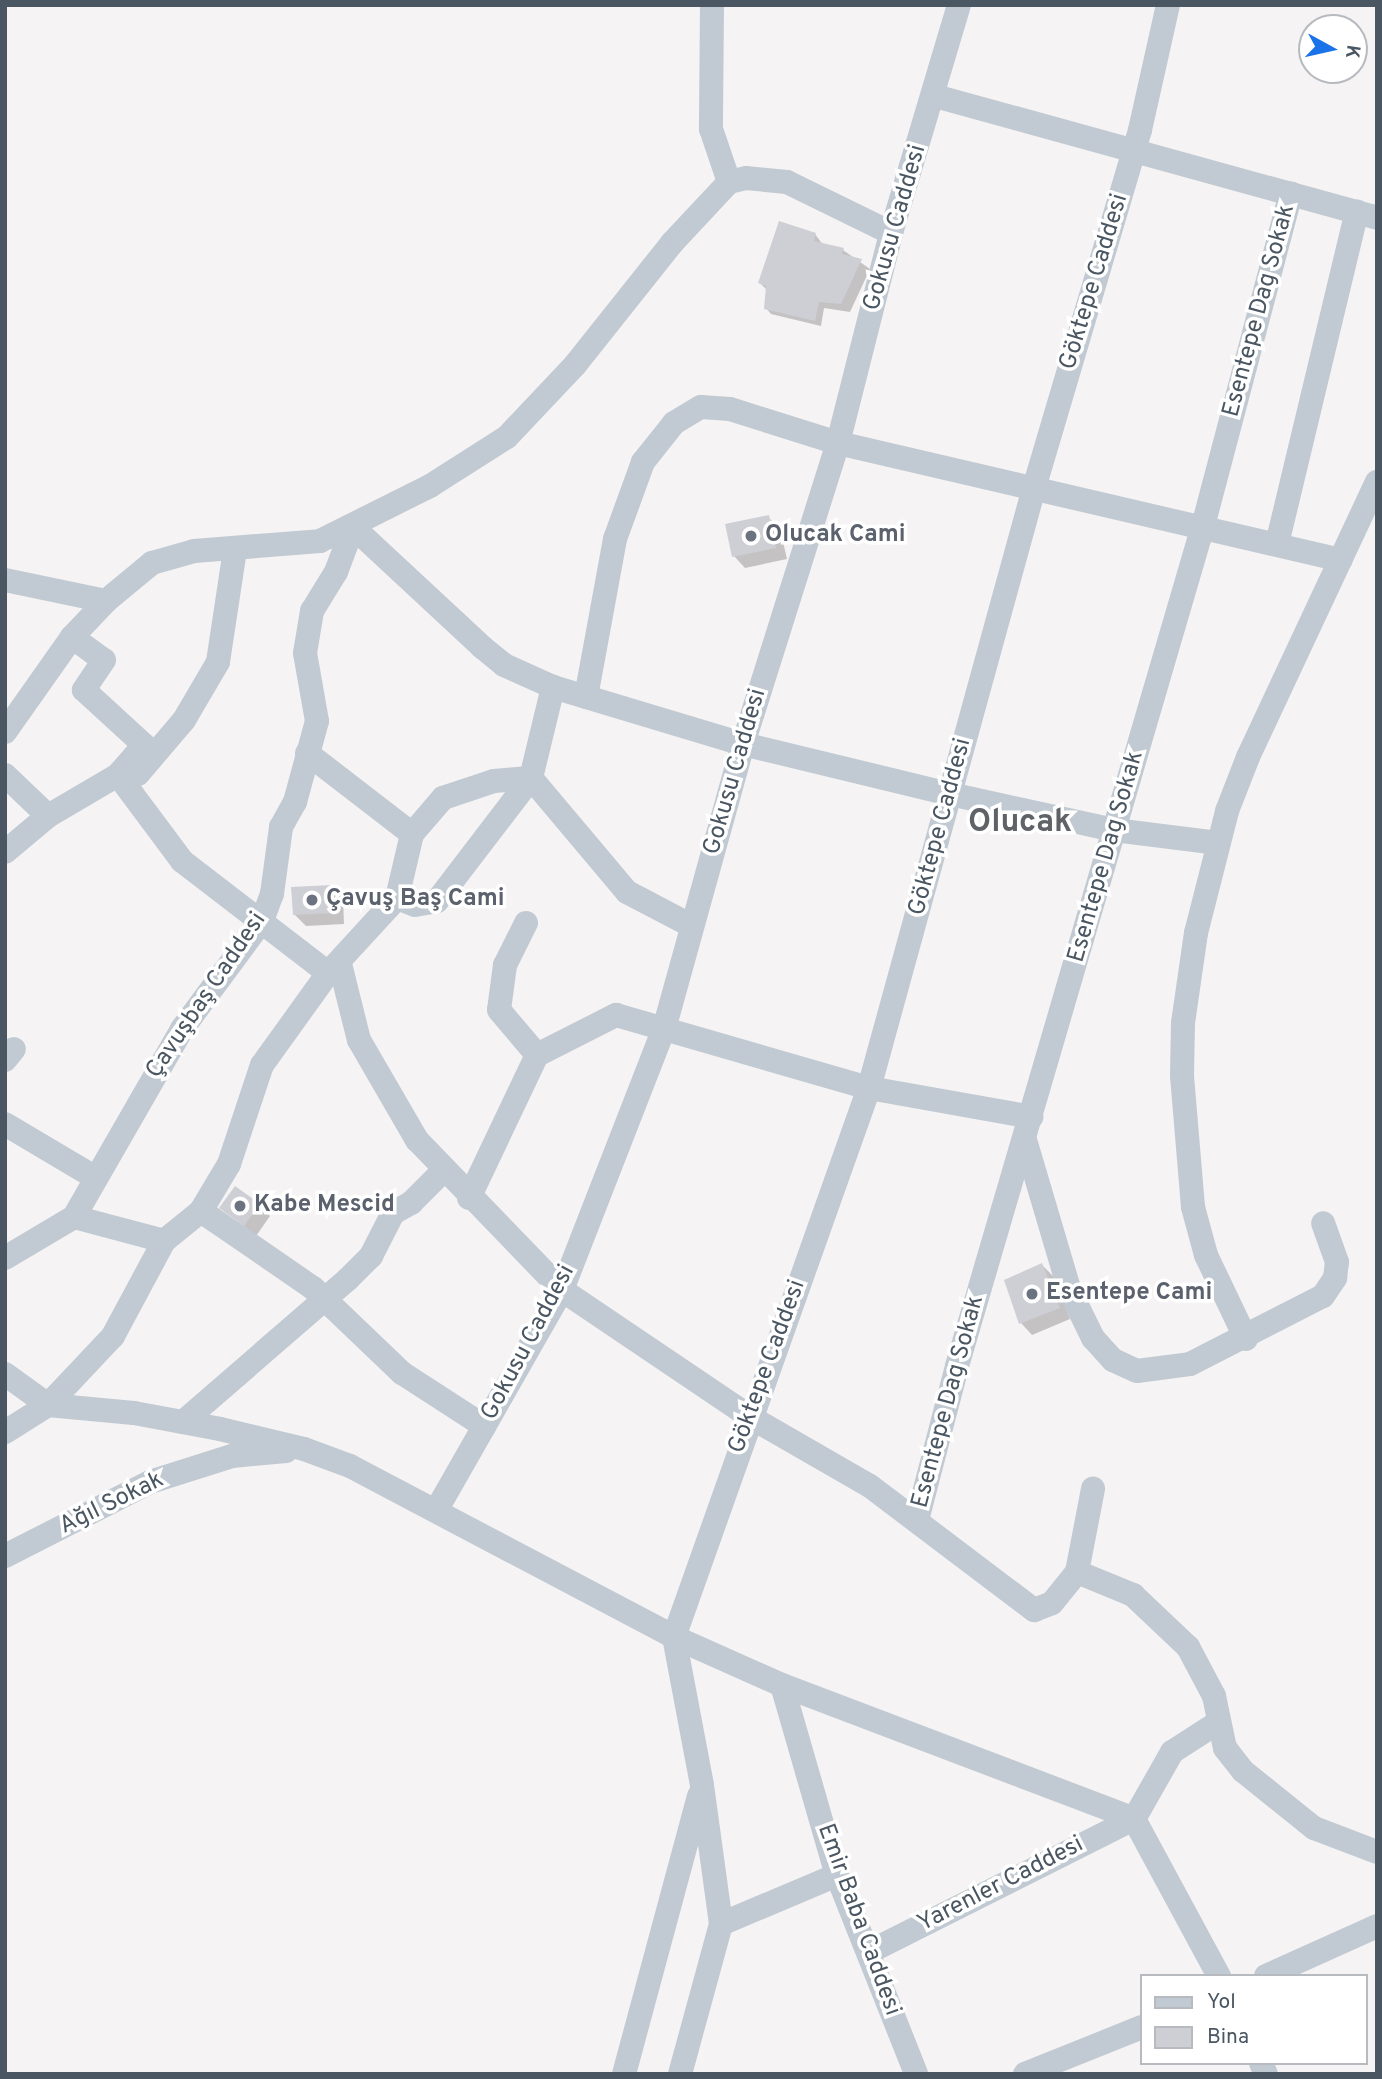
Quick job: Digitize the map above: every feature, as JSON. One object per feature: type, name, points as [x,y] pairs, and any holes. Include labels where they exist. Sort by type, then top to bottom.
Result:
[{"type":"street","points":[[712,5],[711,129],[729,182]]},
{"type":"street","name":"Gokusu Caddesi","points":[[437,1509],[562,1290],[664,1029],[743,744],[838,443],[891,233],[935,96],[959,5]]},
{"type":"street","name":"Göktepe Caddesi","points":[[674,1637],[869,1088],[1034,488],[1135,148],[1168,5]]},
{"type":"street","points":[[935,96],[1135,148],[1367,215],[1277,544]]},
{"type":"street","points":[[5,732],[72,637],[106,601],[152,563],[171,555],[320,541],[354,527],[507,437],[575,365],[672,243],[729,182],[746,178],[787,182],[891,233]]},
{"type":"street","name":"Esentepe Dag Sokak","points":[[918,1520],[957,1366],[1203,526],[1291,193]]},
{"type":"street","points":[[586,697],[615,539],[643,462],[674,423],[701,407],[730,410],[838,443],[1341,560]]},
{"type":"street","points":[[1246,1339],[1206,1255],[1193,1207],[1184,1134],[1183,1023],[1196,933],[1218,843],[1248,757],[1341,560],[1369,513],[1377,482]]},
{"type":"street","points":[[354,527],[482,647],[505,665],[553,687],[743,744],[950,794],[1115,830],[1218,843]]},
{"type":"street","name":"Çavuşbaş Caddesi","points":[[5,1258],[74,1217],[181,1029],[262,921],[272,894],[281,827],[295,802],[317,721],[305,653],[313,611],[336,572],[354,527]]},
{"type":"street","points":[[5,852],[48,816],[123,781],[184,720],[218,662],[234,550]]},
{"type":"street","points":[[5,580],[106,601]]},
{"type":"street","points":[[72,637],[104,660],[85,690],[144,745],[123,781]]},
{"type":"street","points":[[397,898],[415,905],[436,901],[531,778],[553,687]]},
{"type":"street","points":[[307,753],[412,834]]},
{"type":"street","points":[[5,775],[48,816]]},
{"type":"street","points":[[5,1432],[48,1405],[113,1336],[164,1241],[201,1211],[229,1164],[262,1065],[334,969],[397,898],[412,834],[443,798],[494,781],[531,778]]},
{"type":"street","points":[[531,778],[627,892],[692,926]]},
{"type":"street","points":[[123,781],[182,861],[262,921],[334,969],[359,1040],[417,1140],[469,1198],[562,1290],[750,1417],[870,1486],[1034,1610],[1052,1603],[1077,1572],[1094,1489]]},
{"type":"street","points":[[526,923],[505,965],[499,1010],[537,1055]]},
{"type":"street","points":[[469,1198],[537,1055],[616,1015],[869,1088],[1028,1128],[1069,1289],[1093,1338],[1113,1360],[1137,1371],[1160,1371],[1190,1364],[1246,1339],[1330,1288],[1337,1262],[1323,1223]]},
{"type":"street","points":[[5,1125],[96,1178]]},
{"type":"street","points":[[183,1422],[371,1256],[393,1213],[411,1203],[444,1170]]},
{"type":"street","points":[[201,1211],[325,1299],[402,1373],[484,1426]]},
{"type":"street","points":[[74,1217],[164,1241]]},
{"type":"street","points":[[5,1374],[48,1405],[183,1422],[304,1449],[350,1466],[437,1509],[674,1637],[782,1685],[1134,1819],[1218,1974]]},
{"type":"street","name":"Ağıl Sokak","points":[[5,1556],[150,1482],[232,1456],[304,1449]]},
{"type":"street","points":[[1077,1572],[1133,1595],[1188,1647],[1214,1696],[1217,1723],[1225,1748],[1263,1789],[1314,1828],[1377,1852]]},
{"type":"street","points":[[674,1637],[702,1786],[721,1924],[680,2074]]},
{"type":"street","name":"Emir Baba Caddesi","points":[[782,1685],[837,1875],[916,2074]]},
{"type":"street","points":[[1134,1819],[1172,1752],[1217,1723]]},
{"type":"street","points":[[624,2074],[702,1786]]},
{"type":"street","name":"Yarenler Caddesi","points":[[869,1952],[1134,1819]]},
{"type":"street","points":[[721,1924],[837,1875]]},
{"type":"street","points":[[1270,1974],[1377,1926]]},
{"type":"street","points":[[1025,2074],[1140,2028]]},
{"type":"building","points":[[779,221],[816,233],[814,241],[844,248],[842,254],[862,259],[841,304],[819,302],[815,321],[764,309],[766,286],[758,283]]},
{"type":"building","name":"Olucak Cami","points":[[769,515],[776,548],[732,557],[725,524]]},
{"type":"building","name":"Çavuş Baş Cami","points":[[332,885],[333,913],[293,915],[291,887]]},
{"type":"building","name":"Kabe Mescid","points":[[235,1186],[260,1204],[244,1226],[219,1208]]},
{"type":"building","name":"Esentepe Cami","points":[[1042,1263],[1060,1308],[1019,1324],[1004,1280]]},
{"type":"place","name":"Olucak Cami","points":[[751,536]]},
{"type":"place","name":"Çavuş Baş Cami","points":[[312,900]]},
{"type":"place","name":"Kabe Mescid","points":[[240,1206]]},
{"type":"place","name":"Esentepe Cami","points":[[1032,1294]]},
{"type":"district","name":"Olucak","points":[[1020,823]]}]
